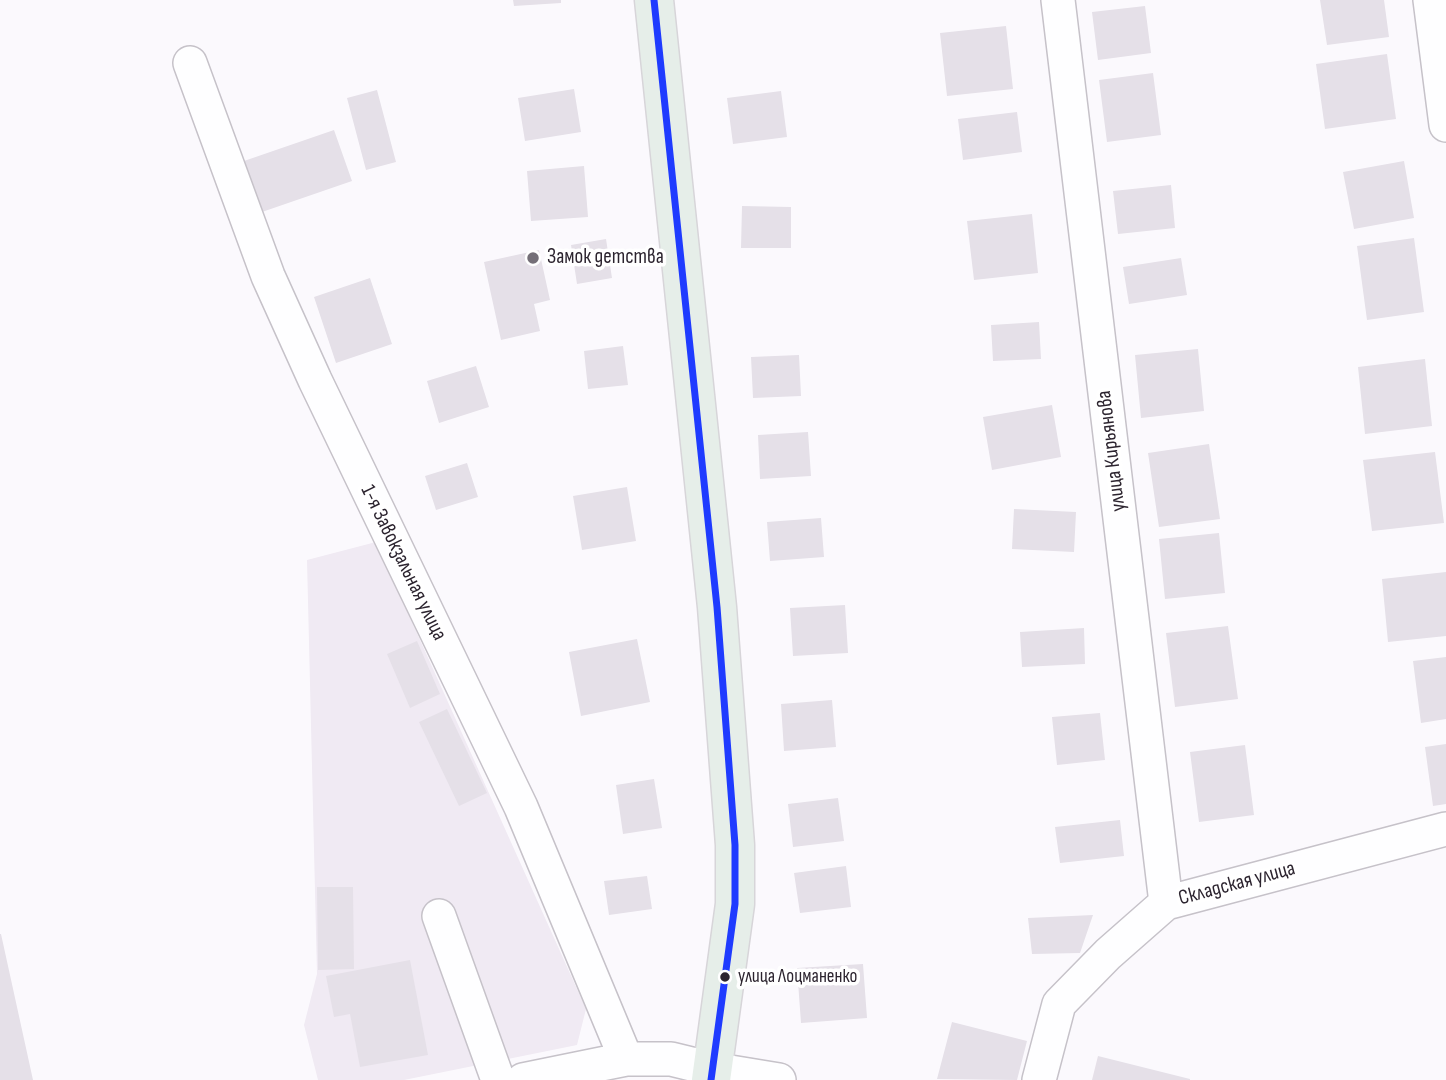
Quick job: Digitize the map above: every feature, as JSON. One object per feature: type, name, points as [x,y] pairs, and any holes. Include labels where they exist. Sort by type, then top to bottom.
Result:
[{"type":"main road","points":[[654,0],[717,607],[735,845],[734,915],[711,1074]]},
{"type":"street","name":"улица Кирьянова","points":[[1058,0],[1166,903]]},
{"type":"street","points":[[1430,0],[1446,125]]},
{"type":"street","name":"1-я Завокзальная улица","points":[[190,63],[268,276],[314,380],[521,807],[626,1059]]},
{"type":"street","name":"Складская улица","points":[[1039,1080],[1059,1004],[1108,954],[1166,903],[1446,829]]},
{"type":"street","points":[[439,916],[498,1080]]},
{"type":"street","points":[[523,1080],[626,1059],[671,1059],[711,1074],[779,1080]]},
{"type":"shaded area","points":[[376,542],[586,1009],[577,1045],[404,1080],[318,1080],[304,1025],[317,974],[307,560]]},
{"type":"building","points":[[513,0],[561,0],[561,3],[514,6]]},
{"type":"building","points":[[1320,0],[1384,0],[1389,37],[1327,45]]},
{"type":"building","points":[[1145,6],[1151,53],[1098,60],[1092,12]]},
{"type":"building","points":[[1006,26],[1013,89],[947,96],[940,33]]},
{"type":"building","points":[[1387,54],[1396,119],[1325,129],[1316,64]]},
{"type":"building","points":[[1153,73],[1161,135],[1107,142],[1099,80]]},
{"type":"building","points":[[574,89],[581,132],[525,141],[518,98]]},
{"type":"building","points":[[377,90],[396,162],[366,170],[347,98]]},
{"type":"building","points":[[781,91],[787,137],[733,144],[727,98]]},
{"type":"building","points":[[1017,112],[1022,152],[963,160],[958,119]]},
{"type":"building","points":[[334,130],[352,181],[262,212],[244,161]]},
{"type":"building","points":[[1404,161],[1414,218],[1354,229],[1343,172]]},
{"type":"building","points":[[584,166],[588,217],[531,221],[527,171]]},
{"type":"building","points":[[1171,185],[1175,228],[1118,234],[1113,191]]},
{"type":"building","points":[[742,206],[791,207],[791,248],[741,248]]},
{"type":"building","points":[[1032,214],[1038,273],[974,280],[967,221]]},
{"type":"building","points":[[1414,238],[1424,312],[1367,320],[1357,246]]},
{"type":"building","points":[[606,239],[612,278],[577,284],[571,245]]},
{"type":"building","points":[[539,250],[550,300],[534,304],[540,331],[501,340],[484,262]]},
{"type":"building","points":[[1181,258],[1187,295],[1129,304],[1123,267]]},
{"type":"building","points":[[370,278],[392,344],[336,363],[314,297]]},
{"type":"building","points":[[1039,322],[1041,359],[993,361],[991,325]]},
{"type":"building","points":[[623,346],[628,385],[588,389],[584,351]]},
{"type":"building","points":[[1198,349],[1204,411],[1141,418],[1135,355]]},
{"type":"building","points":[[799,355],[801,396],[753,398],[751,357]]},
{"type":"building","points":[[1425,359],[1432,426],[1365,434],[1358,367]]},
{"type":"building","points":[[476,366],[489,407],[439,423],[427,381]]},
{"type":"building","points":[[1052,405],[1061,457],[992,470],[983,417]]},
{"type":"building","points":[[808,432],[811,476],[760,479],[758,435]]},
{"type":"building","points":[[1209,444],[1220,519],[1159,527],[1148,453]]},
{"type":"building","points":[[1435,452],[1444,523],[1372,531],[1363,460]]},
{"type":"building","points":[[467,463],[478,497],[436,510],[425,476]]},
{"type":"building","points":[[627,487],[636,541],[582,550],[573,496]]},
{"type":"building","points":[[1014,509],[1076,512],[1074,552],[1012,549]]},
{"type":"building","points":[[821,518],[824,557],[770,561],[767,522]]},
{"type":"building","points":[[1219,533],[1225,593],[1165,599],[1159,539]]},
{"type":"building","points":[[1446,572],[1446,636],[1388,642],[1382,579]]},
{"type":"building","points":[[845,605],[848,653],[793,656],[790,608]]},
{"type":"building","points":[[1228,626],[1238,699],[1175,707],[1166,633]]},
{"type":"building","points":[[1084,628],[1085,664],[1022,667],[1020,632]]},
{"type":"building","points":[[637,639],[650,702],[581,716],[569,652]]},
{"type":"building","points":[[417,641],[440,694],[410,708],[387,654]]},
{"type":"building","points":[[1446,657],[1446,719],[1421,723],[1413,661]]},
{"type":"building","points":[[832,700],[836,747],[784,751],[781,704]]},
{"type":"building","points":[[447,709],[487,793],[459,806],[419,722]]},
{"type":"building","points":[[1100,713],[1105,760],[1057,765],[1052,717]]},
{"type":"building","points":[[1446,744],[1446,804],[1433,806],[1425,747]]},
{"type":"building","points":[[1245,745],[1254,815],[1199,822],[1190,752]]},
{"type":"building","points":[[654,779],[662,828],[623,834],[616,785]]},
{"type":"building","points":[[838,798],[844,841],[793,847],[788,804]]},
{"type":"building","points":[[1120,820],[1124,856],[1060,863],[1055,827]]},
{"type":"building","points":[[846,866],[851,907],[800,913],[794,873]]},
{"type":"building","points":[[647,876],[652,909],[609,915],[604,881]]},
{"type":"building","points":[[317,887],[353,887],[354,969],[318,970]]},
{"type":"building","points":[[1093,915],[1080,953],[1032,954],[1028,918]]},
{"type":"building","points":[[1,934],[33,1080],[0,1080]]},
{"type":"building","points":[[410,960],[428,1055],[360,1067],[350,1014],[334,1017],[326,976]]},
{"type":"building","points":[[863,964],[867,1018],[801,1023],[797,968]]},
{"type":"building","points":[[952,1022],[1027,1041],[1017,1080],[937,1079]]},
{"type":"building","points":[[1098,1056],[1190,1079],[1190,1080],[1092,1080]]},
{"type":"transit line","points":[[654,0],[717,607],[735,845],[735,904],[711,1080]]},
{"type":"place","name":"Замок детства","points":[[533,258]]},
{"type":"place","name":"улица Лоцманенко","points":[[725,977]]}]
